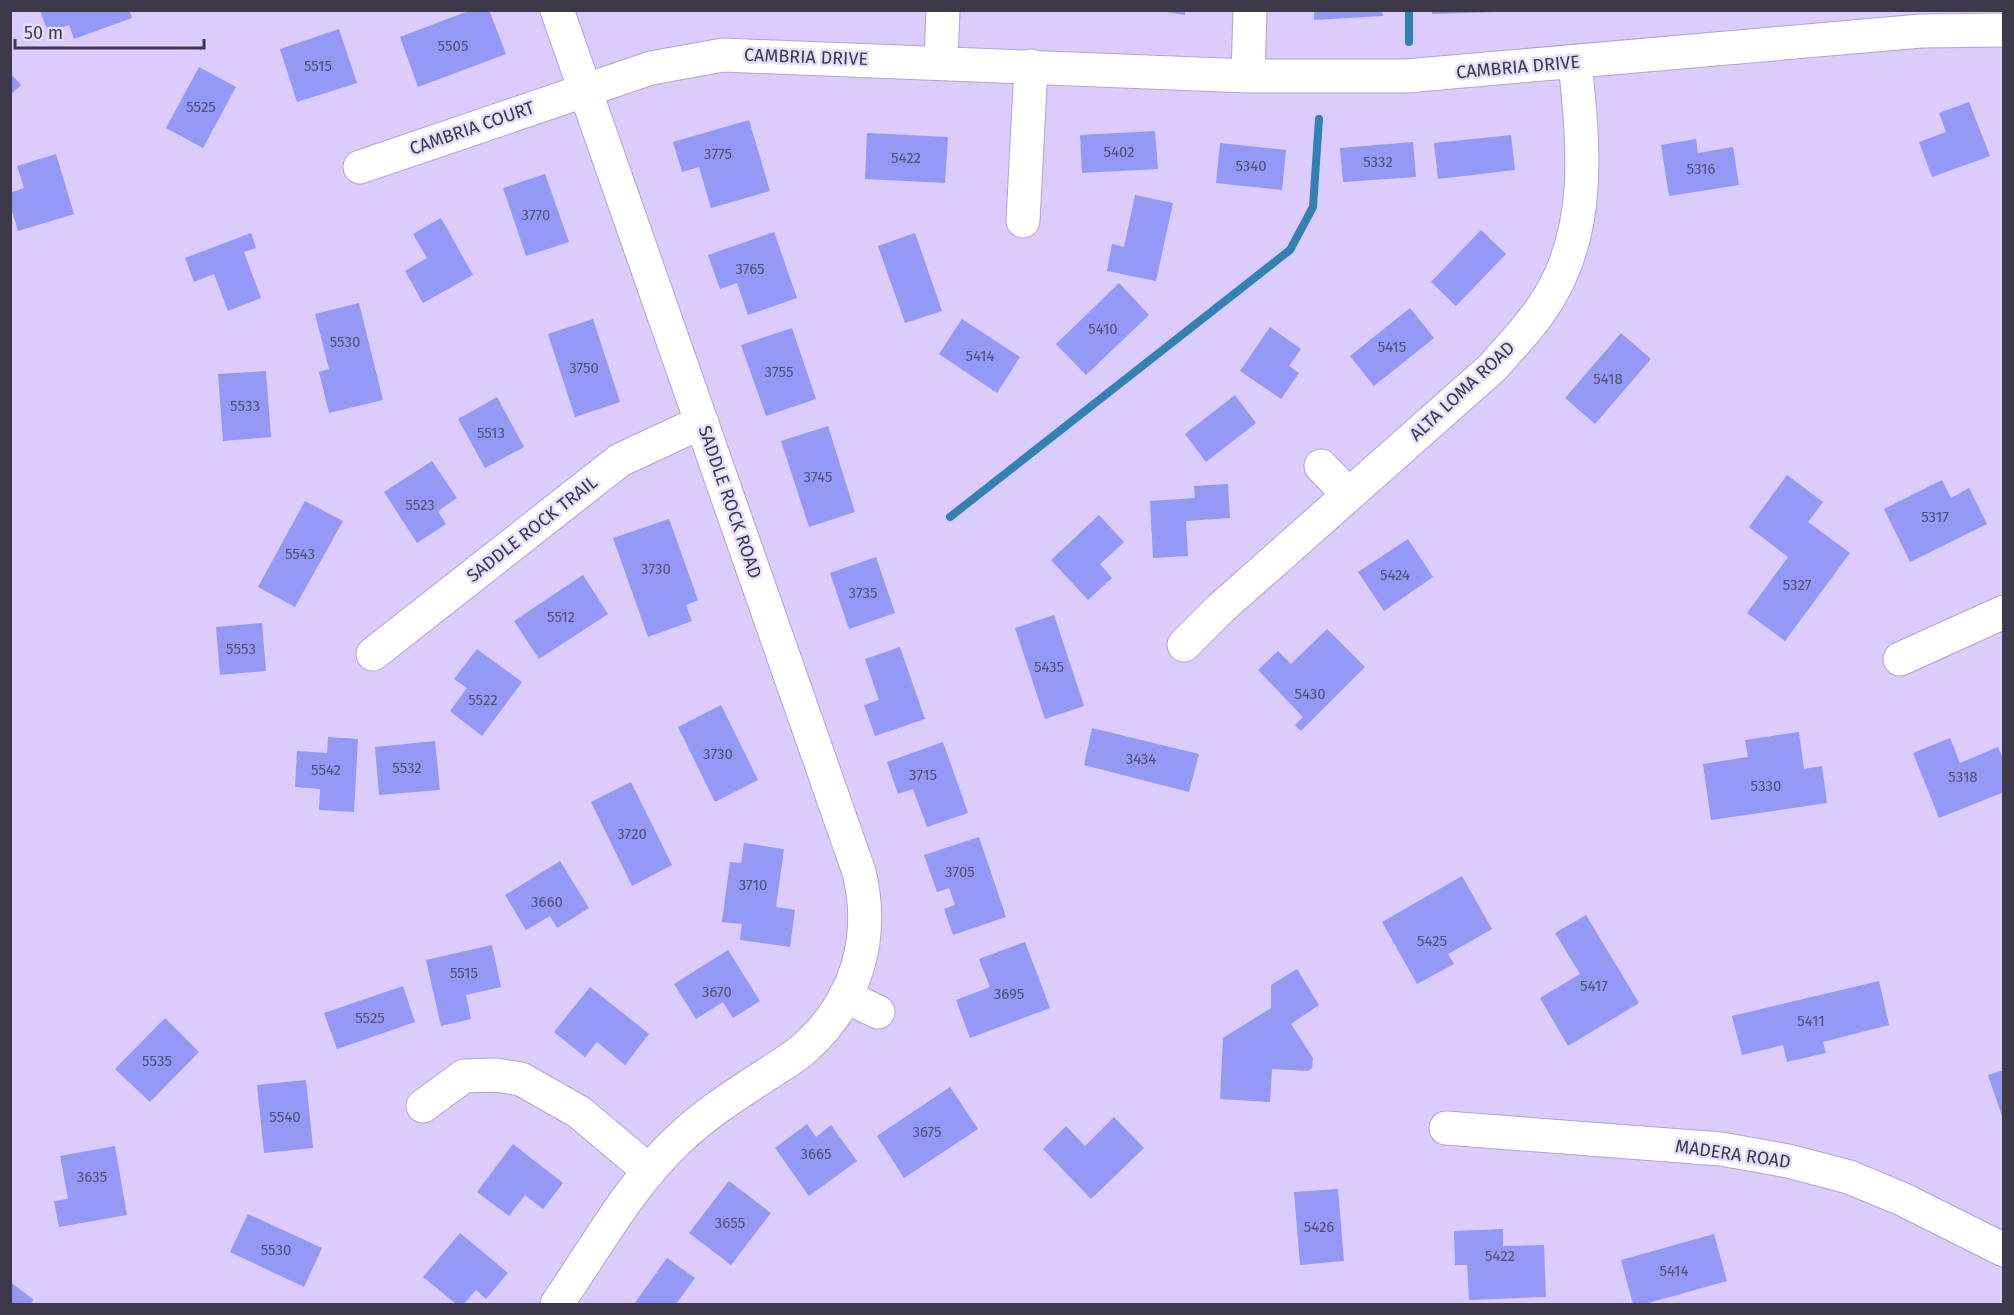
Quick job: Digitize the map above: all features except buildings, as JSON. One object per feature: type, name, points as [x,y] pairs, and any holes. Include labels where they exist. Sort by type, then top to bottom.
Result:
[{"type":"street","name":"SADDLE ROCK ROAD","points":[[557,10],[859,872],[866,901],[866,927],[858,966],[845,996],[827,1024],[807,1047],[708,1112],[648,1170],[557,1305]]},
{"type":"street","points":[[941,62],[943,10]]},
{"type":"street","points":[[1248,76],[1250,10]]},
{"type":"street","name":"CAMBRIA DRIVE","points":[[585,90],[661,66],[723,55],[1248,76],[1406,76],[1995,24]]},
{"type":"street","name":"ALTA LOMA ROAD","points":[[1184,645],[1221,608],[1493,367],[1525,332],[1549,299],[1576,229],[1583,184],[1582,141],[1575,62]]},
{"type":"street","points":[[1023,221],[1031,66]]},
{"type":"street","name":"CAMBRIA COURT","points":[[360,166],[585,90]]},
{"type":"street","name":"SADDLE ROCK TRAIL","points":[[373,654],[620,460],[702,422]]},
{"type":"street","points":[[1321,466],[1348,494]]},
{"type":"street","points":[[1900,659],[2004,612]]},
{"type":"street","points":[[845,996],[878,1012]]},
{"type":"street","points":[[423,1106],[464,1076],[496,1075],[521,1079],[547,1091],[579,1112],[648,1170]]},
{"type":"street","name":"MADERA ROAD","points":[[1446,1128],[1721,1149],[1788,1161],[1859,1181],[1911,1203],[2004,1250]]},
{"type":"waterway","points":[[1409,10],[1409,42]]},
{"type":"waterway","points":[[950,517],[1290,250],[1313,207],[1319,119]]}]
